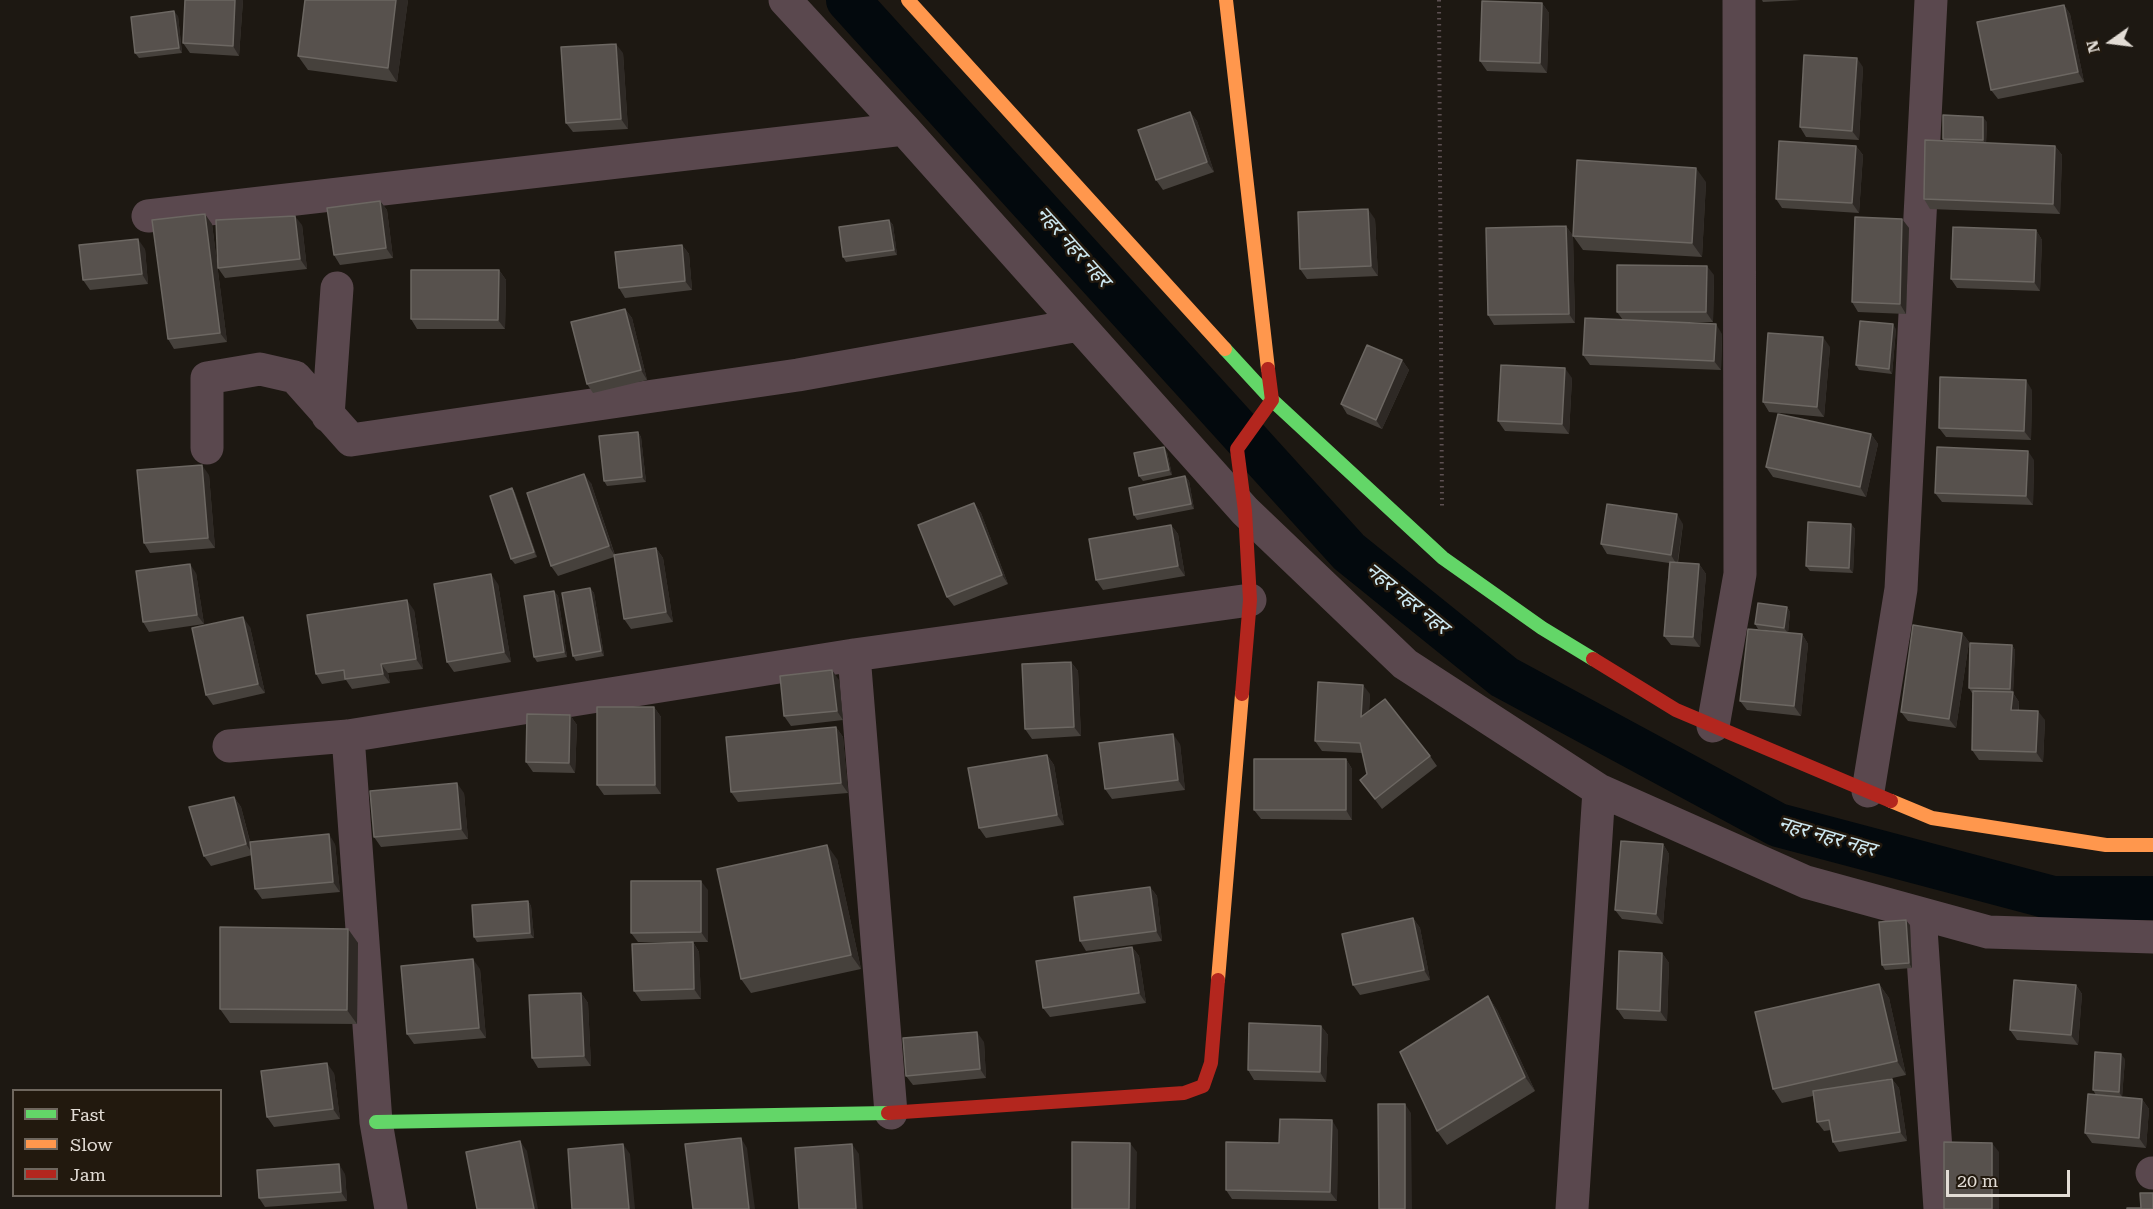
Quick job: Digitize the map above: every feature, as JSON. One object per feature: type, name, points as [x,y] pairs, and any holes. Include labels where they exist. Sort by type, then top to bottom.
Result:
[{"type":"street","points":[[785,0],[904,129],[1245,511],[1405,664],[1599,790],[1806,882],[1988,932],[2153,937]]},
{"type":"street","points":[[908,0],[1272,400],[1443,558],[1542,628],[1676,710],[1932,818],[2106,844],[2153,845]]},
{"type":"street","points":[[376,1122],[891,1113],[1184,1093],[1203,1086],[1210,1063],[1250,600],[1245,511],[1236,449],[1272,400],[1226,0]]},
{"type":"street","points":[[1713,726],[1740,574],[1739,0]]},
{"type":"street","points":[[1868,791],[1901,589],[1931,0]]},
{"type":"street","points":[[148,216],[904,129]]},
{"type":"street","points":[[328,416],[337,288]]},
{"type":"street","points":[[207,448],[207,378],[260,369],[295,377],[351,440],[798,375],[1079,325]]},
{"type":"street","points":[[229,746],[348,736],[854,655],[1250,600]]},
{"type":"street","points":[[854,655],[891,1113]]},
{"type":"street","points":[[348,736],[376,1122],[391,1209]]},
{"type":"street","points":[[1572,1209],[1599,790]]},
{"type":"street","points":[[1920,914],[1940,1209]]},
{"type":"path","points":[[1439,0],[1443,558]]},
{"type":"building","points":[[185,0],[235,0],[233,46],[183,43]]},
{"type":"building","points":[[305,0],[396,0],[388,68],[298,56]]},
{"type":"building","points":[[1482,1],[1542,3],[1540,63],[1480,61]]},
{"type":"building","points":[[2064,5],[2078,72],[1991,90],[1977,22]]},
{"type":"building","points":[[174,11],[179,48],[135,53],[131,17]]},
{"type":"building","points":[[616,44],[621,119],[566,123],[561,47]]},
{"type":"building","points":[[1804,55],[1857,58],[1852,131],[1800,127]]},
{"type":"building","points":[[1190,112],[1207,162],[1156,180],[1138,130]]},
{"type":"building","points":[[1943,115],[1983,117],[1983,140],[1943,139]]},
{"type":"building","points":[[1925,140],[2055,146],[2053,204],[1924,199]]},
{"type":"building","points":[[1779,141],[1856,146],[1852,203],[1776,199]]},
{"type":"building","points":[[1577,160],[1696,168],[1692,243],[1573,236]]},
{"type":"building","points":[[380,201],[386,248],[334,255],[327,208]]},
{"type":"building","points":[[1368,209],[1371,266],[1300,269],[1298,212]]},
{"type":"building","points":[[205,214],[220,333],[168,339],[152,220]]},
{"type":"building","points":[[295,216],[300,259],[218,268],[216,220]]},
{"type":"building","points":[[1855,217],[1902,219],[1900,304],[1852,302]]},
{"type":"building","points":[[889,220],[894,250],[843,257],[839,227]]},
{"type":"building","points":[[1566,226],[1569,314],[1488,315],[1486,228]]},
{"type":"building","points":[[1953,227],[2036,230],[2034,282],[1951,279]]},
{"type":"building","points":[[138,239],[142,274],[83,280],[79,245]]},
{"type":"building","points":[[682,245],[685,281],[619,288],[615,252]]},
{"type":"building","points":[[1617,265],[1707,266],[1706,312],[1617,312]]},
{"type":"building","points":[[411,270],[499,270],[498,320],[411,319]]},
{"type":"building","points":[[625,309],[641,370],[587,384],[571,322]]},
{"type":"building","points":[[1585,318],[1716,324],[1714,361],[1583,355]]},
{"type":"building","points":[[1860,321],[1893,324],[1889,369],[1856,365]]},
{"type":"building","points":[[1768,333],[1823,337],[1817,407],[1763,402]]},
{"type":"building","points":[[1367,345],[1402,360],[1376,420],[1341,404]]},
{"type":"building","points":[[1501,365],[1565,368],[1562,424],[1498,421]]},
{"type":"building","points":[[1940,377],[2026,380],[2024,431],[1939,428]]},
{"type":"building","points":[[1778,414],[1871,434],[1860,487],[1766,467]]},
{"type":"building","points":[[638,432],[642,477],[604,481],[599,436]]},
{"type":"building","points":[[1164,447],[1169,470],[1139,476],[1134,453]]},
{"type":"building","points":[[1937,447],[2028,451],[2026,496],[1935,493]]},
{"type":"building","points":[[202,465],[208,538],[144,543],[137,470]]},
{"type":"building","points":[[584,474],[609,546],[551,566],[527,493]]},
{"type":"building","points":[[1185,476],[1191,504],[1134,515],[1129,488]]},
{"type":"building","points":[[512,488],[534,552],[511,559],[490,496]]},
{"type":"building","points":[[974,503],[1002,575],[947,597],[918,525]]},
{"type":"building","points":[[1607,504],[1677,514],[1671,555],[1601,544]]},
{"type":"building","points":[[1808,522],[1851,524],[1849,568],[1806,566]]},
{"type":"building","points":[[1171,525],[1178,566],[1096,580],[1089,539]]},
{"type":"building","points":[[656,548],[666,612],[624,619],[614,555]]},
{"type":"building","points":[[1670,562],[1699,564],[1693,637],[1664,636]]},
{"type":"building","points":[[190,564],[197,615],[143,622],[136,571]]},
{"type":"building","points":[[491,574],[504,652],[447,662],[434,584]]},
{"type":"building","points":[[590,588],[601,651],[573,656],[562,593]]},
{"type":"building","points":[[554,591],[564,652],[534,657],[524,596]]},
{"type":"building","points":[[407,600],[416,659],[381,664],[383,674],[345,679],[344,670],[316,674],[307,615]]},
{"type":"building","points":[[1758,603],[1787,607],[1784,628],[1755,624]]},
{"type":"building","points":[[243,617],[258,684],[206,695],[192,628]]},
{"type":"building","points":[[1913,625],[1962,633],[1949,719],[1901,712]]},
{"type":"building","points":[[1748,629],[1802,634],[1794,706],[1740,701]]},
{"type":"building","points":[[1970,643],[2012,645],[2010,689],[1969,688]]},
{"type":"building","points":[[1071,662],[1074,727],[1025,729],[1022,664]]},
{"type":"building","points":[[832,670],[837,711],[784,716],[780,676]]},
{"type":"building","points":[[1318,682],[1363,685],[1361,717],[1385,699],[1430,756],[1375,799],[1360,780],[1367,774],[1360,743],[1315,741]]},
{"type":"building","points":[[1973,691],[2013,692],[2011,710],[2038,711],[2036,752],[1972,750]]},
{"type":"building","points":[[597,707],[654,707],[655,785],[597,785]]},
{"type":"building","points":[[527,714],[570,715],[569,763],[526,762]]},
{"type":"building","points":[[836,727],[841,783],[731,792],[726,737]]},
{"type":"building","points":[[1173,734],[1178,780],[1105,789],[1099,743]]},
{"type":"building","points":[[1047,755],[1057,815],[979,828],[968,768]]},
{"type":"building","points":[[1254,759],[1346,759],[1346,810],[1254,810]]},
{"type":"building","points":[[457,783],[461,829],[374,837],[370,791]]},
{"type":"building","points":[[234,797],[246,844],[204,856],[189,807]]},
{"type":"building","points":[[329,834],[333,882],[255,889],[250,842]]},
{"type":"building","points":[[1621,841],[1663,844],[1656,914],[1615,910]]},
{"type":"building","points":[[827,845],[851,955],[741,979],[717,869]]},
{"type":"building","points":[[631,881],[701,881],[701,932],[631,933]]},
{"type":"building","points":[[1150,887],[1156,931],[1080,941],[1074,897]]},
{"type":"building","points":[[528,901],[530,933],[474,937],[472,905]]},
{"type":"building","points":[[1413,918],[1424,970],[1353,985],[1342,934]]},
{"type":"building","points":[[1906,920],[1909,963],[1882,965],[1879,922]]},
{"type":"building","points":[[220,927],[348,929],[347,1010],[220,1009]]},
{"type":"building","points":[[693,942],[694,989],[634,991],[632,944]]},
{"type":"building","points":[[1132,947],[1139,993],[1043,1008],[1036,961]]},
{"type":"building","points":[[1619,951],[1662,953],[1660,1011],[1617,1009]]},
{"type":"building","points":[[473,959],[479,1028],[407,1034],[401,966]]},
{"type":"building","points":[[2014,980],[2076,985],[2071,1035],[2010,1030]]},
{"type":"building","points":[[1879,984],[1897,1061],[1773,1089],[1755,1012]]},
{"type":"building","points":[[581,993],[584,1056],[532,1058],[529,995]]},
{"type":"building","points":[[1488,996],[1525,1077],[1437,1131],[1400,1052]]},
{"type":"building","points":[[1249,1023],[1321,1026],[1320,1072],[1248,1070]]},
{"type":"building","points":[[977,1032],[980,1069],[906,1076],[903,1038]]},
{"type":"building","points":[[2095,1052],[2121,1054],[2119,1092],[2093,1090]]},
{"type":"building","points":[[327,1063],[333,1109],[267,1117],[261,1071]]},
{"type":"building","points":[[1892,1079],[1900,1132],[1833,1142],[1829,1120],[1817,1122],[1813,1091]]},
{"type":"building","points":[[2088,1094],[2142,1099],[2139,1138],[2085,1133]]},
{"type":"building","points":[[1378,1104],[1405,1104],[1405,1209],[1379,1209]]},
{"type":"building","points":[[1280,1119],[1332,1120],[1330,1192],[1226,1190],[1226,1142],[1279,1143]]},
{"type":"building","points":[[741,1138],[749,1209],[693,1209],[685,1144]]},
{"type":"building","points":[[520,1141],[534,1209],[477,1209],[466,1152]]},
{"type":"building","points":[[1072,1142],[1130,1143],[1129,1209],[1072,1209]]},
{"type":"building","points":[[1944,1142],[1992,1143],[1992,1209],[1944,1209]]},
{"type":"building","points":[[623,1144],[629,1209],[572,1209],[568,1149]]},
{"type":"building","points":[[852,1144],[856,1209],[799,1209],[795,1148]]},
{"type":"building","points":[[339,1164],[341,1192],[259,1198],[257,1170]]},
{"type":"building","points":[[2140,1193],[2153,1193],[2153,1209],[2127,1209],[2141,1208]]},
{"type":"waterway","name":"नहर नहर नहर","points":[[848,0],[1349,552],[1504,677],[1778,825],[2053,898],[2153,898]]},
{"type":"traffic: fast","points":[[1225,349],[1272,400],[1443,558],[1542,628],[1593,659]]},
{"type":"traffic: fast","points":[[376,1122],[888,1113]]},
{"type":"traffic: slow","points":[[908,0],[1225,349]]},
{"type":"traffic: slow","points":[[1226,0],[1268,369]]},
{"type":"traffic: slow","points":[[1218,980],[1242,694]]},
{"type":"traffic: slow","points":[[1891,801],[1932,818],[2106,845],[2153,845]]},
{"type":"traffic: jam","points":[[1242,694],[1250,600],[1245,511],[1237,449],[1272,400],[1268,369]]},
{"type":"traffic: jam","points":[[1593,659],[1676,710],[1891,801]]},
{"type":"traffic: jam","points":[[888,1113],[1184,1093],[1203,1086],[1211,1063],[1218,980]]}]
